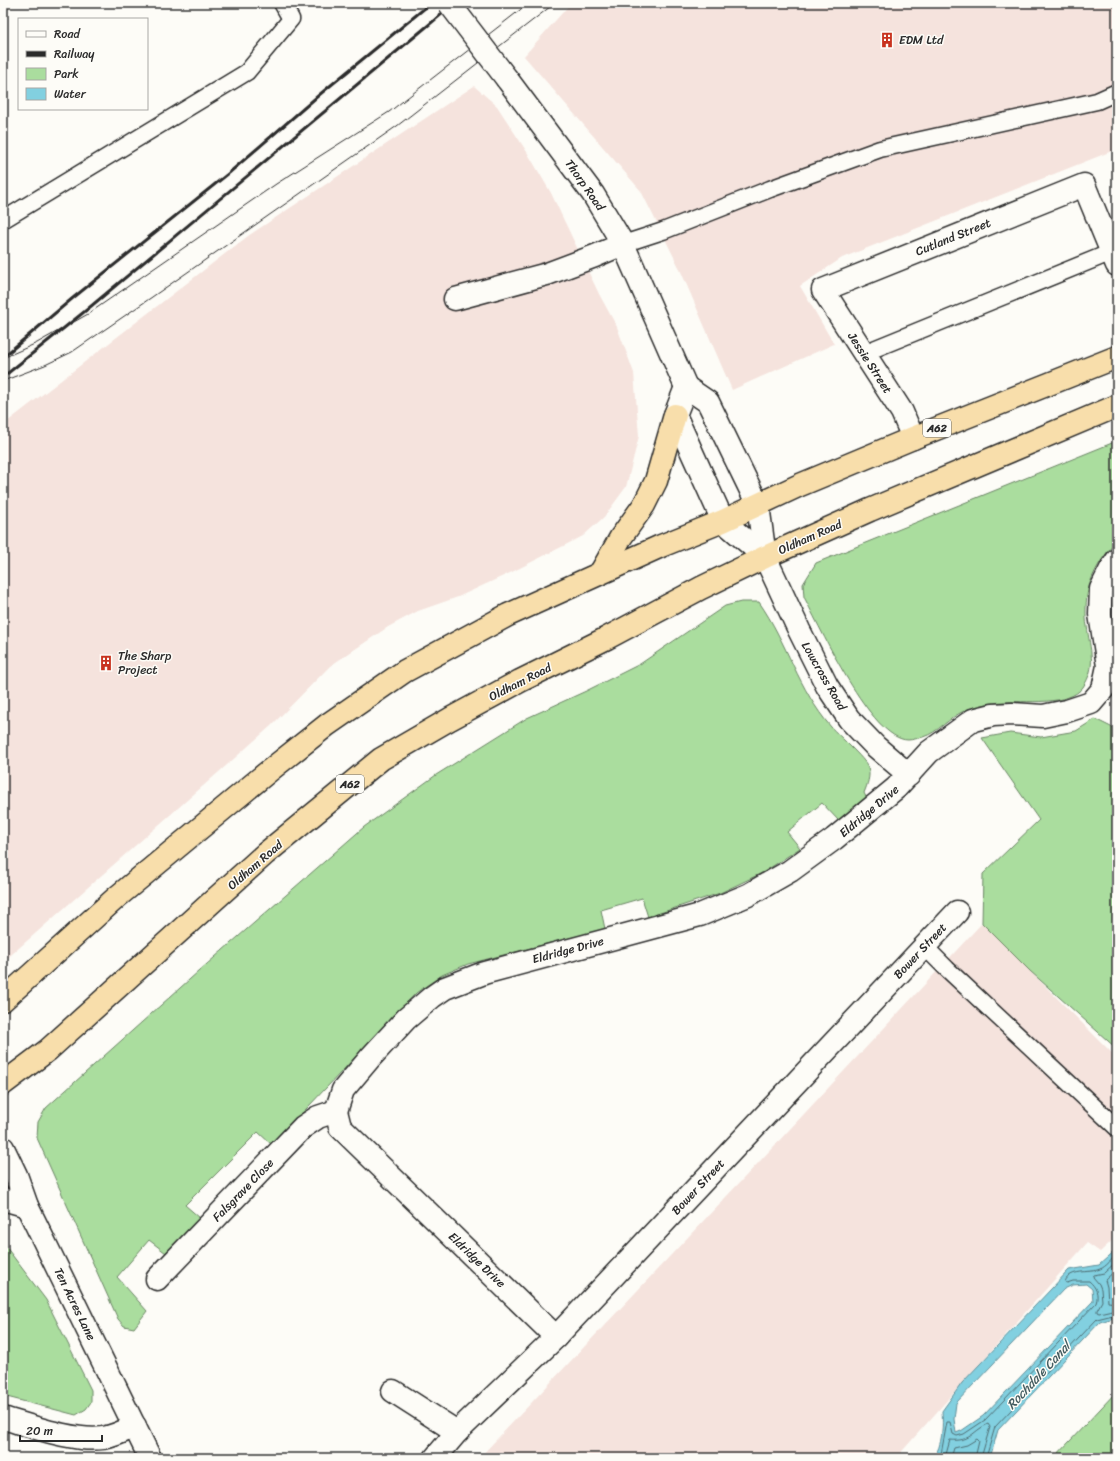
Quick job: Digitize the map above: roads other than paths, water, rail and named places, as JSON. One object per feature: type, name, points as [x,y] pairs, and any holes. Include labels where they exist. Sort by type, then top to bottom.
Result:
[{"type":"highway","name":"A62","points":[[3,1000],[117,897],[269,771],[333,721],[405,671],[508,615],[601,572],[660,546],[723,521],[913,438],[1117,357]]},
{"type":"highway","name":"Oldham Road","points":[[3,1084],[48,1050],[265,854],[381,759],[520,681],[607,638],[701,588],[765,557],[870,510],[1117,406]]},
{"type":"highway","points":[[601,572],[621,536],[644,505],[656,481],[675,416]]},
{"type":"street","name":"Thorp Road","points":[[449,3],[593,194],[623,244],[686,387]]},
{"type":"street","name":"Cutland Street","points":[[823,290],[1084,185],[1114,258]]},
{"type":"street","points":[[455,299],[547,274],[623,244]]},
{"type":"street","name":"Jessie Street","points":[[823,290],[902,412],[913,438]]},
{"type":"street","points":[[686,387],[708,402],[758,505],[765,557],[723,521],[675,416],[686,387]]},
{"type":"street","name":"Lowcross Road","points":[[765,557],[798,630],[827,686],[849,719],[874,746],[909,775]]},
{"type":"street","points":[[1110,692],[1108,666],[1100,614],[1101,589],[1110,569],[1117,560]]},
{"type":"street","name":"Eldridge Drive","points":[[556,1337],[340,1127],[336,1111],[343,1090],[370,1058],[406,1019],[445,988],[484,973],[700,915],[748,895],[790,871],[834,839],[896,788],[929,752],[973,720],[993,715],[1012,714],[1043,716],[1067,711],[1091,703],[1110,692]]},
{"type":"street","name":"Bower Street","points":[[435,1458],[457,1432],[556,1337],[957,912]]},
{"type":"street","name":"Falsgrave Close","points":[[157,1280],[303,1127],[318,1117],[336,1111]]},
{"type":"street","name":"Ten Acres Lane","points":[[3,1148],[16,1175],[27,1206],[150,1458]]},
{"type":"street","points":[[3,1198],[27,1206]]},
{"type":"street","points":[[393,1392],[457,1432]]},
{"type":"street","points":[[3,1418],[76,1438],[102,1438],[135,1426]]},
{"type":"lane","points":[[3,220],[247,72],[291,19],[282,3]]},
{"type":"lane","points":[[623,244],[663,231],[770,189],[880,149],[1096,101],[1117,92]]},
{"type":"lane","points":[[864,353],[1114,258]]},
{"type":"lane","points":[[924,946],[1117,1128]]},
{"type":"water","name":"Rochdale Canal","points":[[1117,1249],[1117,1317],[1100,1322],[998,1430],[990,1458],[933,1458],[941,1442],[942,1411],[962,1383],[1069,1270],[1099,1265]],"holes":[[[1086,1284],[1092,1289],[1093,1301],[983,1416],[956,1433],[954,1419],[956,1403],[1064,1289],[1073,1285]]]},
{"type":"tram line","points":[[3,358],[37,343],[88,314],[276,184],[389,112],[529,3]]},
{"type":"tram line","points":[[3,381],[45,365],[72,352],[397,126],[555,3]]},
{"type":"railway","points":[[3,357],[73,298],[229,173],[319,95],[431,3]]},
{"type":"railway","points":[[3,377],[84,312],[455,3]]},
{"type":"place","name":"EDM Ltd","points":[[887,40]]},
{"type":"place","name":"The Sharp Project","points":[[106,663]]}]
